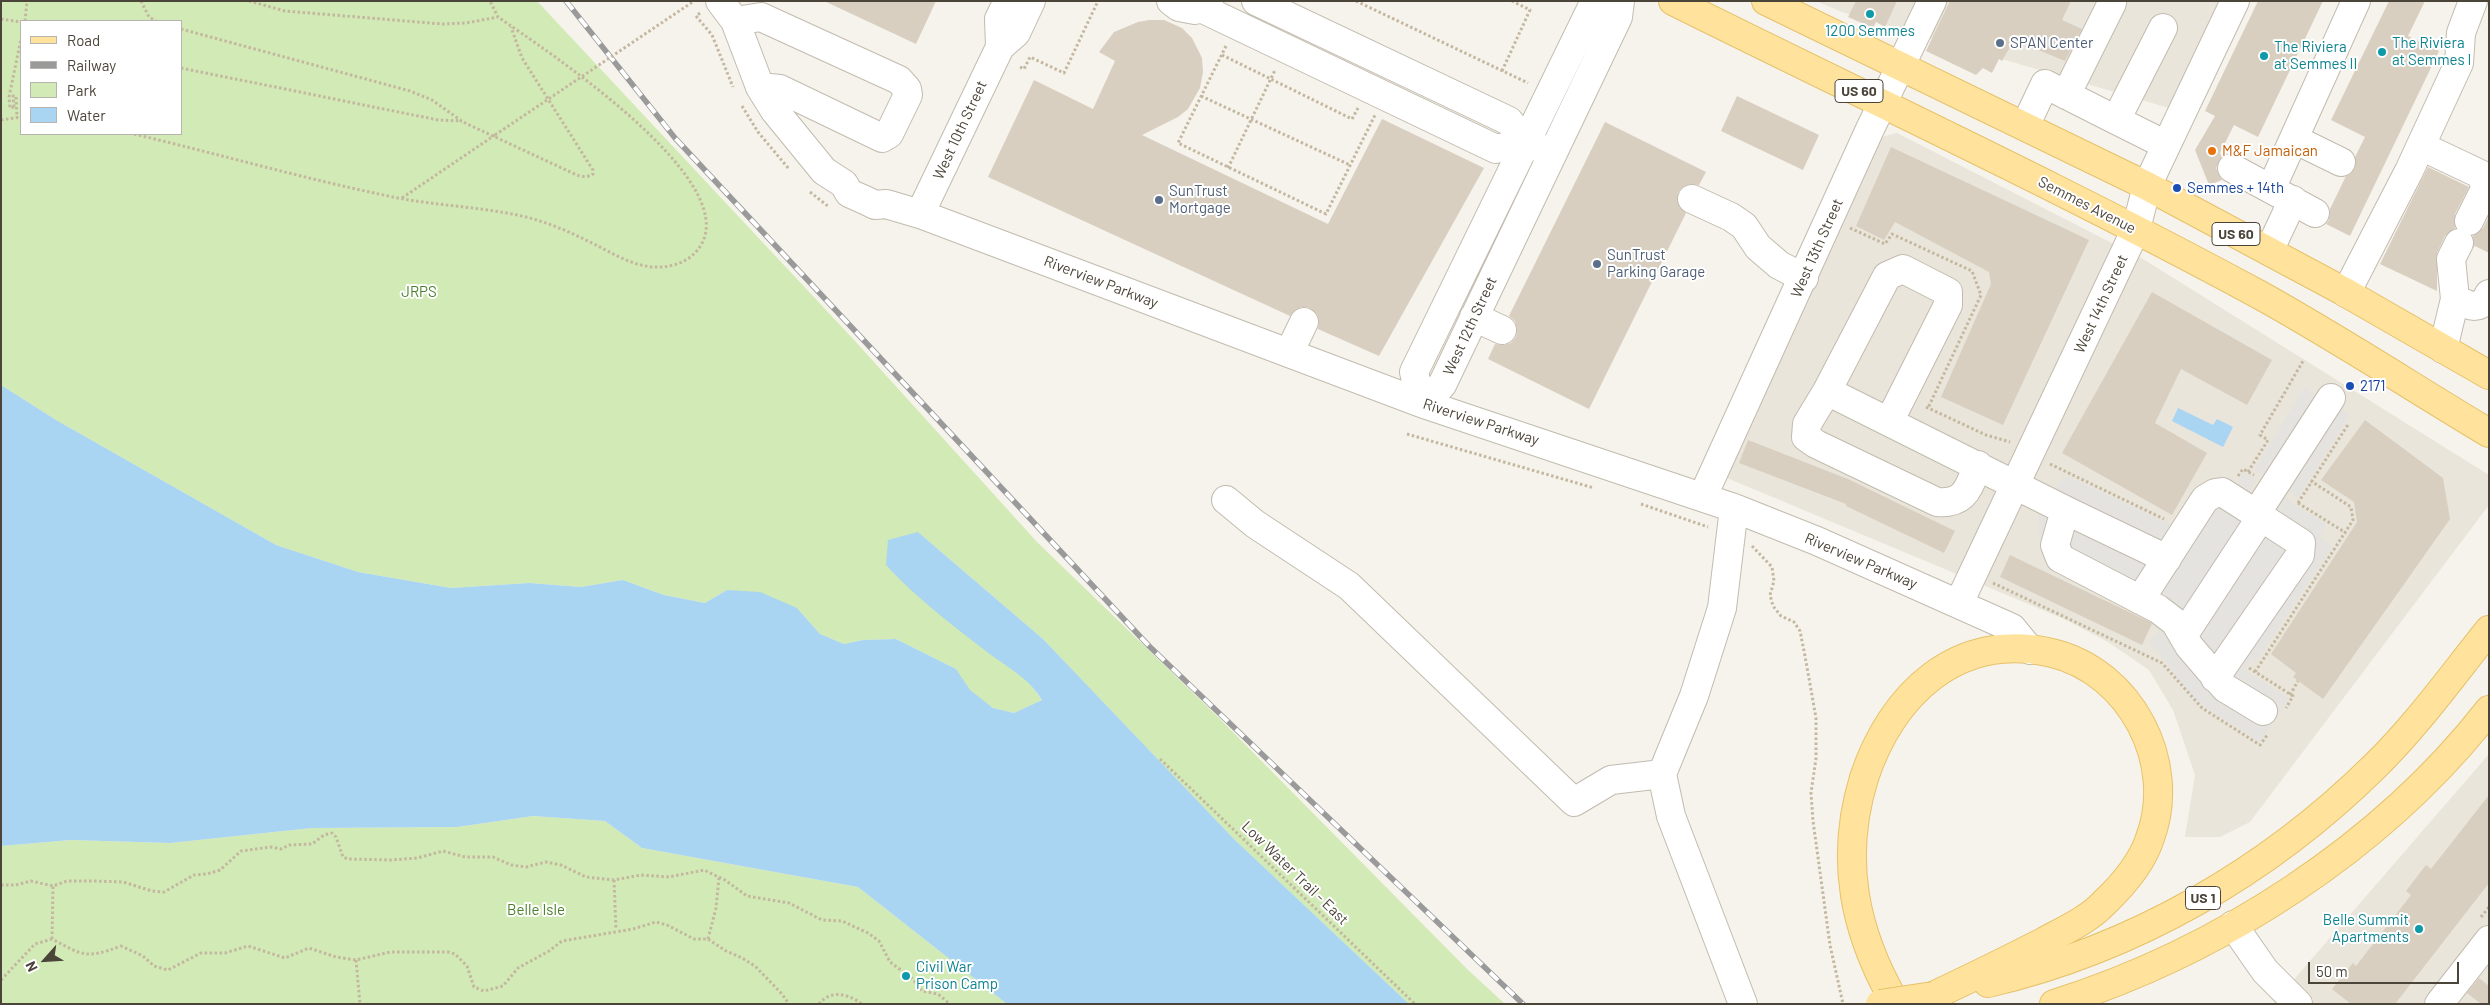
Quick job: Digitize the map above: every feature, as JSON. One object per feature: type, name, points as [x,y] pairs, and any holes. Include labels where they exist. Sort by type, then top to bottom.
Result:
[{"type":"main road","name":"Semmes Avenue","points":[[1673,1],[1883,102],[2136,229],[2261,296],[2489,433]]},
{"type":"main road","name":"US 60","points":[[1766,1],[2147,186],[2346,293],[2489,375]]},
{"type":"main road","name":"US 1","points":[[1880,1004],[1933,996],[2012,978],[2079,956],[2143,930],[2206,897],[2266,858],[2322,815],[2376,766],[2423,714],[2489,630]]},
{"type":"main road","points":[[1896,1004],[1868,949],[1856,902],[1853,838],[1860,792],[1866,772],[1896,711],[1922,682],[1955,662],[1980,654],[2006,650],[2030,650],[2053,653],[2088,669],[2101,678],[2132,709],[2145,731],[2153,752],[2157,773],[2158,797],[2151,838],[2132,871],[2103,904],[2090,915],[2006,962],[1933,996]]},
{"type":"main road","name":"US 1","points":[[2054,1004],[2146,971],[2233,925],[2275,900],[2334,859],[2390,813],[2486,721]]},
{"type":"street","name":"West 10th Street","points":[[1000,47],[999,19],[1008,1]]},
{"type":"street","name":"West 10th Street","points":[[920,214],[1000,47],[1016,33],[1030,1]]},
{"type":"street","points":[[1171,1],[1187,10],[1205,5],[1236,25],[1496,149],[1525,142]]},
{"type":"street","points":[[1256,1],[1509,121],[1525,142],[1552,153]]},
{"type":"street","name":"West 12th Street","points":[[1597,1],[1593,5],[1525,142],[1414,372],[1422,403],[1442,385],[1618,17],[1620,1]]},
{"type":"street","name":"West 13th Street","points":[[1703,496],[1900,65],[1932,1]]},
{"type":"street","points":[[2269,251],[2293,201],[2294,139],[2356,1]]},
{"type":"street","points":[[2346,293],[2424,140],[2460,63],[2460,33],[2473,1]]},
{"type":"street","points":[[2066,95],[2112,3]]},
{"type":"street","name":"West 14th Street","points":[[1959,603],[2136,229],[2147,186],[2228,3]]},
{"type":"street","points":[[727,8],[760,17],[899,80],[907,89],[908,95],[889,134],[882,138],[780,89],[760,87]]},
{"type":"street","name":"Riverview Parkway","points":[[727,8],[760,87],[775,112],[824,171],[844,184],[849,193],[876,205],[886,204],[920,214],[1422,403],[1703,496],[1959,603],[2012,628],[2030,650]]},
{"type":"street","points":[[2116,120],[2163,28]]},
{"type":"street","points":[[2025,126],[2045,84],[2166,145]]},
{"type":"street","points":[[2294,139],[2340,162]]},
{"type":"street","points":[[2424,140],[2489,162]]},
{"type":"street","points":[[2424,140],[2480,174],[2486,187],[2451,259],[2454,299],[2443,349]]},
{"type":"street","points":[[2232,168],[2293,201]]},
{"type":"street","points":[[1692,199],[1731,217],[1744,226],[1758,247],[1779,265],[1804,278]]},
{"type":"street","points":[[1889,422],[1948,305],[1948,292],[1903,269],[1887,276],[1827,391],[1807,424],[1806,437],[1816,444],[1937,502],[1951,503],[1964,496],[1978,465]]},
{"type":"street","points":[[2454,299],[2473,307],[2484,303],[2489,294]]},
{"type":"street","points":[[1474,317],[1502,330]]},
{"type":"street","points":[[1289,353],[1304,322]]},
{"type":"street","points":[[1827,391],[1978,465],[2015,486],[2167,558]]},
{"type":"street","points":[[2183,636],[2331,398]]},
{"type":"street","points":[[2140,600],[2205,499],[2215,493],[2222,492],[2301,543],[2300,555],[2216,678]]},
{"type":"street","points":[[1226,500],[1255,524],[1349,586],[1574,802],[1611,780],[1662,774]]},
{"type":"street","points":[[1734,508],[1722,608],[1694,696],[1662,774],[1671,816],[1744,1004]]},
{"type":"street","points":[[2065,510],[2055,544],[2060,558],[2158,609],[2175,622],[2183,636],[2225,688],[2272,718]]},
{"type":"street","points":[[2233,925],[2285,1000]]},
{"type":"street","points":[[2439,1004],[2489,940]]},
{"type":"path","points":[[23,20],[27,1]]},
{"type":"path","points":[[141,1],[149,17],[154,20]]},
{"type":"path","points":[[248,1],[285,11],[434,23],[466,22],[498,17]]},
{"type":"path","points":[[138,135],[283,172],[401,199],[524,216],[551,224],[632,262],[647,266],[659,268],[682,262],[698,250],[707,230],[703,203],[694,185],[660,143],[622,108],[498,17],[490,1]]},
{"type":"path","points":[[401,199],[694,1]]},
{"type":"path","points":[[1020,67],[1024,69],[1030,57],[1064,73],[1098,1]]},
{"type":"path","points":[[1356,1],[1528,83]]},
{"type":"path","points":[[1502,71],[1530,10],[1512,1]]},
{"type":"path","points":[[1,19],[20,22]]},
{"type":"path","points":[[182,30],[410,91],[432,100],[463,122],[584,177],[593,174],[593,170],[574,138],[522,58],[510,25]]},
{"type":"path","points":[[1236,25],[1178,143],[1326,214],[1379,108]]},
{"type":"path","points":[[1,120],[19,117],[16,96],[13,96],[14,108],[10,108],[9,97],[20,44]]},
{"type":"path","points":[[1222,55],[1352,119],[1362,100]]},
{"type":"path","points":[[182,68],[438,120],[463,122]]},
{"type":"path","points":[[1228,168],[1274,73]]},
{"type":"path","points":[[1201,96],[1350,165]]},
{"type":"path","points":[[2248,472],[2268,440],[2260,435],[2303,361]]},
{"type":"path","points":[[1921,404],[1986,435],[2013,444]]},
{"type":"path","points":[[2298,502],[2349,423]]},
{"type":"path","points":[[1407,434],[1437,442]]},
{"type":"path","points":[[2044,462],[2172,523]]},
{"type":"path","points":[[2235,481],[2243,469],[2256,477]]},
{"type":"path","points":[[2291,498],[2346,533]]},
{"type":"path","points":[[1992,582],[2162,663],[2202,708],[2260,745],[2272,718],[2293,696],[2248,668]]},
{"type":"path","points":[[2290,695],[2298,681]]},
{"type":"path","name":"Low Water Trail - East","points":[[1160,759],[1415,1004]]},
{"type":"path","points":[[1,885],[16,885],[31,881],[53,886],[67,881],[123,882],[152,891],[164,892],[194,875],[220,870],[241,851],[271,847],[281,849],[290,845],[312,844],[327,833],[332,833],[336,837],[341,853],[348,859],[392,860],[417,858],[443,851],[465,857],[494,857],[511,865],[526,867],[546,862],[561,865],[586,877],[614,880],[641,875],[669,877],[699,869],[719,878],[747,896],[790,903],[822,920],[842,921],[868,934],[879,941],[890,962],[913,978],[922,991],[938,994],[950,1004]]},
{"type":"path","points":[[708,939],[716,908],[719,878]]},
{"type":"path","points":[[614,880],[616,930]]},
{"type":"path","points":[[52,939],[53,886]]},
{"type":"path","points":[[1,980],[35,944],[52,939],[80,953],[92,956],[120,946],[136,952],[154,966],[163,970],[173,968],[192,955],[225,953],[248,946],[286,958],[309,948],[336,957],[356,960],[390,952],[448,952],[462,959],[470,972],[474,987],[484,991],[503,986],[518,968],[562,941],[616,930],[634,929],[656,922],[667,925],[694,938],[708,939],[755,966],[789,1004]]},
{"type":"path","points":[[356,960],[360,1004]]},
{"type":"path","points":[[819,1004],[825,997],[833,994],[845,995],[862,1004]]},
{"type":"shaded area","points":[[1816,1],[2246,1],[2196,116],[1842,12]]},
{"type":"shaded area","points":[[1897,133],[2143,259],[2489,475],[2489,505],[2250,822],[2220,837],[2185,837],[2195,775],[2173,710],[2149,670],[2108,642],[2064,619],[1727,478],[1722,463],[1881,137]]},
{"type":"shaded area","points":[[2304,388],[2350,415],[2298,498],[2285,490],[2282,496],[2326,524],[2320,537],[2332,547],[2256,662],[2251,660],[2244,669],[2289,698],[2260,742],[2202,705],[2190,694],[2149,641],[2159,631],[2145,615],[2047,565],[2040,547],[2038,513],[2051,519],[2056,488],[2064,475],[2173,525],[2199,487],[2213,479],[2222,479],[2236,486],[2244,472],[2256,479],[2250,493],[2255,496],[2266,479],[2254,470]]},
{"type":"shaded area","points":[[2489,754],[2489,1004],[2274,1004],[2284,991]]},
{"type":"green space","name":"JRPS","points":[[1,1],[537,1],[854,340],[1037,542],[1220,719],[1467,969],[1505,1004],[1409,1004],[1234,839],[1043,639],[918,532],[992,655],[1025,677],[1042,700],[1014,713],[993,708],[969,690],[956,669],[896,639],[863,640],[844,644],[820,634],[797,608],[727,590],[705,603],[664,595],[623,580],[581,587],[529,583],[451,588],[358,572],[276,545],[56,420],[1,385]]},
{"type":"green space","name":"Belle Isle","points":[[533,816],[605,821],[642,848],[858,887],[1007,1004],[1,1004],[1,846],[71,840],[170,843],[312,828],[457,827]]},
{"type":"water","points":[[1,385],[56,420],[276,545],[358,572],[451,588],[529,583],[581,587],[623,580],[664,595],[705,603],[727,590],[760,592],[797,608],[820,634],[844,644],[863,640],[896,639],[956,669],[970,690],[993,708],[1014,713],[1042,700],[1025,680],[937,612],[886,565],[888,540],[918,532],[1043,639],[1234,839],[1409,1004],[1007,1004],[858,887],[642,848],[605,821],[533,816],[457,827],[312,828],[170,843],[71,840],[1,846]]},
{"type":"water","points":[[2178,408],[2213,425],[2217,419],[2233,427],[2223,447],[2172,421]]},
{"type":"building","points":[[824,1],[936,1],[916,44]]},
{"type":"building","name":"1200 Semmes","points":[[1856,1],[1897,1],[1885,27],[1876,22],[1873,28],[1848,17]]},
{"type":"building","points":[[1950,1],[2071,1],[2062,20],[2082,29],[2065,61],[2014,40],[2002,61],[1999,59],[1992,73],[1983,68],[1976,75],[1926,51]]},
{"type":"building","name":"The Riviera at Semmes II","points":[[2258,1],[2323,1],[2258,137],[2234,125],[2220,153],[2222,157],[2216,168],[2222,180],[2209,185],[2195,150],[2215,116],[2205,111]]},
{"type":"building","points":[[2389,1],[2425,1],[2408,36],[2439,51],[2350,236],[2326,224],[2329,220],[2330,209],[2346,176],[2355,168],[2355,157],[2365,137],[2331,120]]},
{"type":"building","name":"SunTrust Mortgage","points":[[1164,20],[1182,28],[1192,38],[1202,58],[1203,72],[1200,88],[1188,109],[1178,117],[1142,135],[1328,224],[1382,119],[1484,168],[1379,356],[1318,329],[1319,320],[1317,314],[1310,308],[1302,307],[1296,309],[1290,316],[988,177],[1034,80],[1093,109],[1115,61],[1099,52],[1114,32],[1138,22]]},
{"type":"building","points":[[1737,96],[1819,135],[1803,170],[1721,131]]},
{"type":"building","name":"SunTrust Parking Garage","points":[[1605,122],[1706,172],[1699,185],[1690,184],[1678,192],[1677,201],[1680,208],[1686,213],[1589,409],[1488,359],[1495,344],[1504,345],[1511,343],[1516,337],[1517,328],[1515,321],[1509,316]]},
{"type":"building","points":[[1891,147],[2089,240],[2003,425],[1941,397],[1991,284],[1989,272],[1895,222],[1884,240],[1856,226]]},
{"type":"building","points":[[2428,167],[2469,187],[2455,214],[2455,228],[2445,236],[2437,253],[2437,291],[2380,264]]},
{"type":"building","points":[[2489,216],[2489,253],[2475,246],[2473,248],[2473,236],[2483,228]]},
{"type":"building","points":[[2152,292],[2272,360],[2247,405],[2181,369],[2155,423],[2207,453],[2172,515],[2062,453]]},
{"type":"building","points":[[2365,420],[2443,478],[2450,519],[2323,699],[2293,677],[2296,673],[2271,654],[2357,522],[2354,502],[2321,480]]},
{"type":"building","points":[[1748,440],[1848,479],[1955,531],[1944,553],[1846,506],[1846,504],[1739,463]]},
{"type":"building","points":[[2010,555],[2150,622],[2152,624],[2142,645],[2000,577]]},
{"type":"building","name":"Belle Summit Apartments","points":[[2489,795],[2489,883],[2395,1004],[2351,1004],[2332,989],[2353,963],[2356,966],[2411,895],[2406,891],[2426,865],[2431,869]]},
{"type":"building","points":[[2479,978],[2489,986],[2489,1004],[2481,1004],[2467,993]]},
{"type":"railway","points":[[566,1],[675,138],[1149,646],[1523,1004]]},
{"type":"place","name":"1200 Semmes","points":[[1870,14]]},
{"type":"place","name":"SPAN Center","points":[[2000,43]]},
{"type":"place","name":"The Riviera at Semmes I","points":[[2382,52]]},
{"type":"place","name":"The Riviera at Semmes II","points":[[2264,56]]},
{"type":"place","name":"M&F Jamaican","points":[[2212,151]]},
{"type":"place","name":"Semmes + 14th","points":[[2177,188]]},
{"type":"place","name":"SunTrust Mortgage","points":[[1159,200]]},
{"type":"place","name":"SunTrust Parking Garage","points":[[1597,264]]},
{"type":"place","name":"2171","points":[[2350,386]]},
{"type":"place","name":"Belle Summit Apartments","points":[[2419,929]]},
{"type":"place","name":"Civil War Prison Camp","points":[[906,976]]}]
